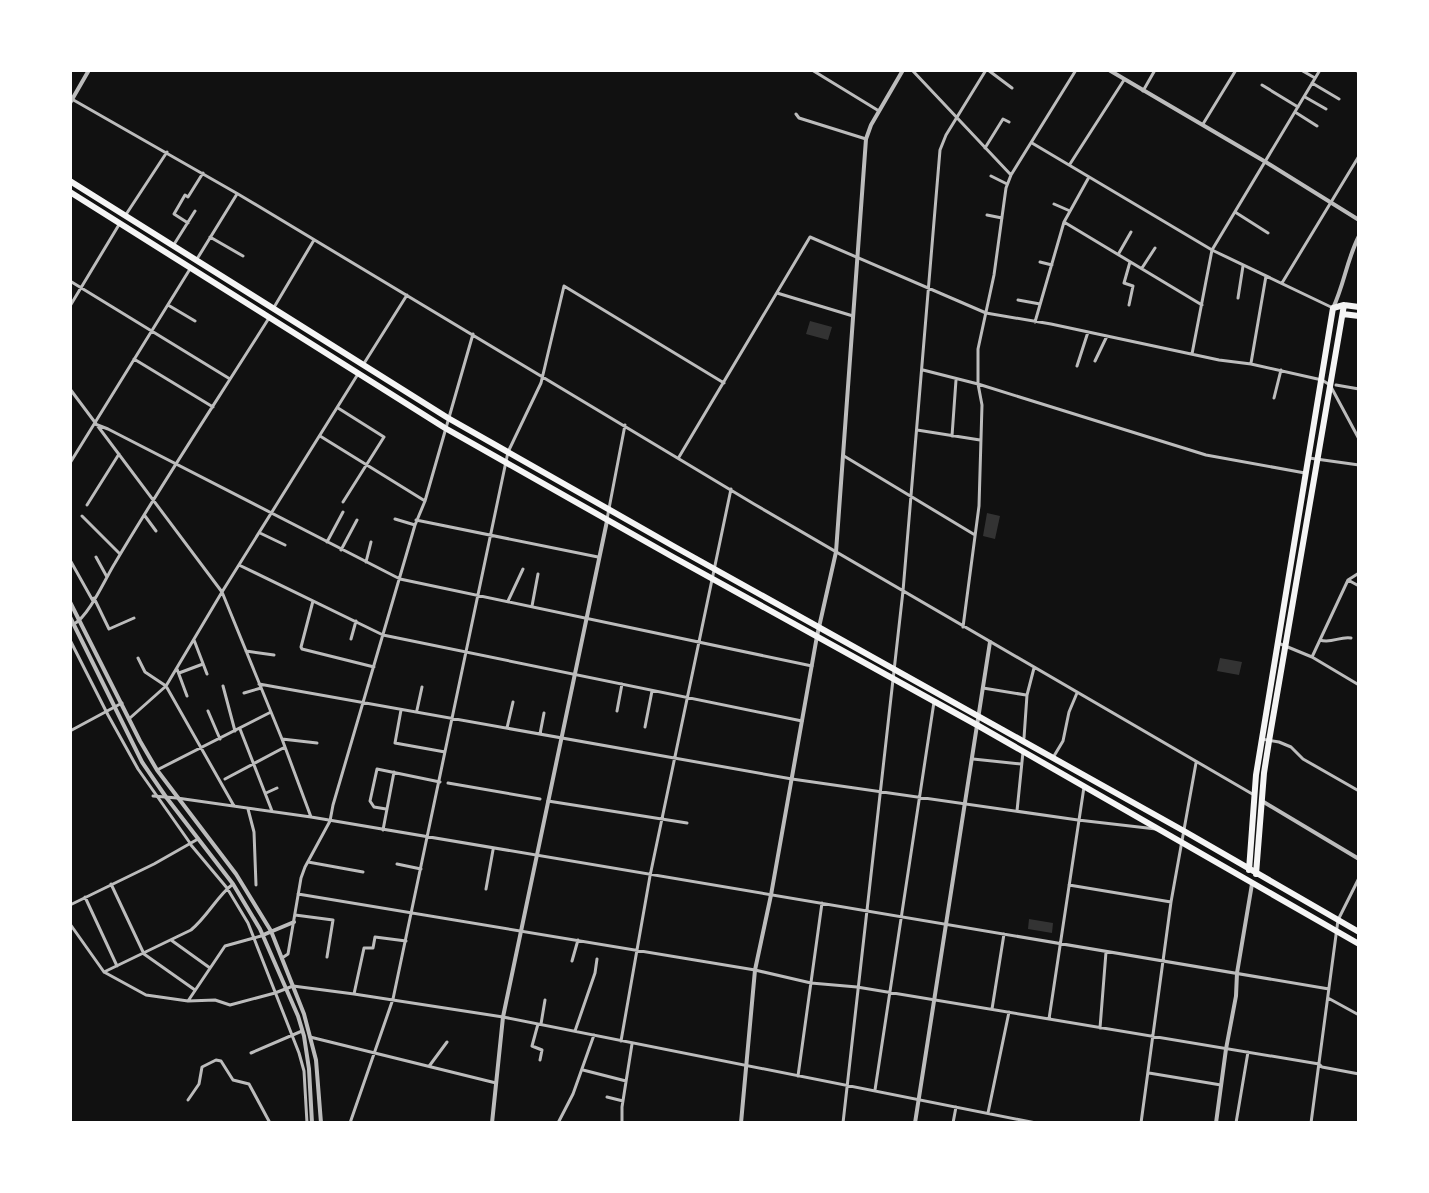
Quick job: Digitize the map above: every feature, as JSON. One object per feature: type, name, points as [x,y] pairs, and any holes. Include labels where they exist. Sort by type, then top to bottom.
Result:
[{"type":"highway","points":[[70,181],[448,418],[1359,932]]},
{"type":"highway","points":[[70,192],[445,428],[977,725],[1359,944]]},
{"type":"highway","points":[[1333,308],[1344,305],[1359,307]]},
{"type":"highway","points":[[1282,644],[1307,473],[1333,385],[1344,305]]},
{"type":"highway","points":[[1333,308],[1343,314],[1359,316]]},
{"type":"highway","points":[[1252,881],[1249,868],[1254,795],[1313,458],[1333,308]]},
{"type":"highway","points":[[1252,881],[1257,873],[1265,740]]},
{"type":"street","points":[[89,70],[71,100],[203,173],[836,552],[1359,859]]},
{"type":"street","points":[[812,70],[879,111]]},
{"type":"street","points":[[741,1123],[755,970],[817,636],[836,552],[866,139],[903,70]]},
{"type":"street","points":[[912,70],[1011,175]]},
{"type":"street","points":[[843,1123],[879,791],[896,669],[940,150],[946,135],[987,70],[1012,88]]},
{"type":"street","points":[[963,627],[979,506],[982,405],[978,384],[978,349],[994,275],[1007,184],[1076,70]]},
{"type":"street","points":[[1109,70],[1359,220]]},
{"type":"street","points":[[1143,91],[1155,70]]},
{"type":"street","points":[[1203,124],[1236,70]]},
{"type":"street","points":[[1301,70],[1339,99]]},
{"type":"street","points":[[1192,354],[1212,250],[1320,70]]},
{"type":"street","points":[[1069,165],[1124,80]]},
{"type":"street","points":[[1262,85],[1298,107]]},
{"type":"street","points":[[1304,97],[1326,109]]},
{"type":"street","points":[[1295,112],[1317,126]]},
{"type":"street","points":[[796,114],[799,118],[866,139]]},
{"type":"street","points":[[985,148],[1003,119],[1009,122]]},
{"type":"street","points":[[1032,143],[1212,250],[1333,308],[1359,236]]},
{"type":"street","points":[[125,216],[167,152]]},
{"type":"street","points":[[1282,283],[1359,156]]},
{"type":"street","points":[[188,223],[174,214],[203,173]]},
{"type":"street","points":[[991,176],[1007,184]]},
{"type":"street","points":[[1035,322],[1064,222],[1089,177]]},
{"type":"street","points":[[70,463],[238,194]]},
{"type":"street","points":[[1054,204],[1070,211]]},
{"type":"street","points":[[173,246],[195,211]]},
{"type":"street","points":[[1235,212],[1268,233]]},
{"type":"street","points":[[987,215],[1002,218]]},
{"type":"street","points":[[1064,222],[1202,305]]},
{"type":"street","points":[[70,306],[120,223]]},
{"type":"street","points":[[1118,254],[1131,232]]},
{"type":"street","points":[[210,237],[243,256]]},
{"type":"street","points":[[679,457],[810,237],[986,313],[1281,370],[1359,389]]},
{"type":"street","points":[[273,309],[315,240]]},
{"type":"street","points":[[1142,269],[1155,248]]},
{"type":"street","points":[[1040,262],[1052,265]]},
{"type":"street","points":[[1129,305],[1133,286],[1124,283],[1130,262]]},
{"type":"street","points":[[1238,298],[1243,265]]},
{"type":"street","points":[[1251,364],[1266,276]]},
{"type":"street","points":[[70,281],[230,379]]},
{"type":"street","points":[[350,1123],[393,999],[508,452],[541,383],[564,286],[724,383]]},
{"type":"street","points":[[1341,291],[1344,305]]},
{"type":"street","points":[[777,293],[853,316]]},
{"type":"street","points":[[363,365],[407,295]]},
{"type":"street","points":[[1018,300],[1040,304]]},
{"type":"street","points":[[168,305],[195,321]]},
{"type":"street","points":[[74,624],[80,621],[269,318]]},
{"type":"street","points":[[1077,366],[1088,332]]},
{"type":"street","points":[[282,958],[288,954],[301,878],[330,821],[415,522],[425,501],[473,334]]},
{"type":"street","points":[[1095,361],[1107,336]]},
{"type":"street","points":[[134,359],[213,407]]},
{"type":"street","points":[[923,370],[978,384],[1206,455],[1307,473]]},
{"type":"street","points":[[1274,398],[1281,370]]},
{"type":"street","points":[[130,718],[166,686],[178,670],[222,592],[358,374]]},
{"type":"street","points":[[952,436],[956,378]]},
{"type":"street","points":[[1333,385],[1359,439]]},
{"type":"street","points":[[70,389],[222,592],[311,817]]},
{"type":"street","points":[[338,408],[384,437],[343,502]]},
{"type":"street","points":[[95,424],[400,579],[812,666]]},
{"type":"street","points":[[492,1123],[503,1017],[625,425]]},
{"type":"street","points":[[917,430],[980,440]]},
{"type":"street","points":[[320,436],[425,501]]},
{"type":"street","points":[[87,505],[119,454]]},
{"type":"street","points":[[843,456],[975,535]]},
{"type":"street","points":[[1313,458],[1359,465]]},
{"type":"street","points":[[621,1041],[650,876],[731,489]]},
{"type":"street","points":[[327,542],[343,512]]},
{"type":"street","points":[[82,516],[120,554]]},
{"type":"street","points":[[145,516],[156,531]]},
{"type":"street","points":[[395,519],[491,534],[598,557]]},
{"type":"street","points":[[341,550],[357,520]]},
{"type":"street","points":[[260,532],[285,545]]},
{"type":"street","points":[[366,562],[371,542]]},
{"type":"street","points":[[96,557],[107,577]]},
{"type":"street","points":[[70,560],[109,629],[134,618]]},
{"type":"street","points":[[239,565],[383,635],[802,721]]},
{"type":"street","points":[[508,601],[523,569]]},
{"type":"street","points":[[1312,657],[1348,580],[1359,573]]},
{"type":"street","points":[[532,606],[538,574]]},
{"type":"street","points":[[1348,580],[1359,586]]},
{"type":"street","points":[[314,601],[302,649],[374,667]]},
{"type":"street","points":[[70,602],[157,770],[236,874],[271,931],[293,986],[316,1060],[321,1123]]},
{"type":"street","points":[[70,617],[142,762],[233,884],[263,935],[302,1031],[308,1054],[310,1123]]},
{"type":"street","points":[[351,639],[356,621]]},
{"type":"street","points":[[1320,640],[1327,643],[1351,638]]},
{"type":"street","points":[[194,639],[207,674]]},
{"type":"street","points":[[70,640],[143,777],[238,904],[292,1034],[304,1071],[310,1123]]},
{"type":"street","points":[[915,1123],[990,642]]},
{"type":"street","points":[[1282,644],[1312,657],[1359,685]]},
{"type":"street","points":[[246,651],[274,655]]},
{"type":"street","points":[[138,658],[145,672],[166,686],[234,806]]},
{"type":"street","points":[[178,670],[203,664]]},
{"type":"street","points":[[1023,740],[1027,695],[1034,668]]},
{"type":"street","points":[[178,670],[187,696]]},
{"type":"street","points":[[617,711],[622,684]]},
{"type":"street","points":[[223,686],[272,811]]},
{"type":"street","points":[[244,693],[260,686],[792,779],[1160,830]]},
{"type":"street","points":[[417,712],[422,687]]},
{"type":"street","points":[[983,688],[1027,695]]},
{"type":"street","points":[[645,727],[653,691]]},
{"type":"street","points":[[1054,758],[1063,741],[1077,693]]},
{"type":"street","points":[[507,728],[513,702]]},
{"type":"street","points":[[875,1090],[934,702]]},
{"type":"street","points":[[70,731],[122,703]]},
{"type":"street","points":[[401,710],[395,743],[446,752]]},
{"type":"street","points":[[208,711],[220,739]]},
{"type":"street","points":[[157,770],[271,712]]},
{"type":"street","points":[[540,734],[544,713]]},
{"type":"street","points":[[282,739],[317,743]]},
{"type":"street","points":[[1265,740],[1291,747],[1303,759],[1359,791]]},
{"type":"street","points":[[225,779],[285,747]]},
{"type":"street","points":[[1017,811],[1023,752]]},
{"type":"street","points":[[971,758],[1021,764]]},
{"type":"street","points":[[1141,1123],[1171,902],[1196,763]]},
{"type":"street","points":[[386,809],[374,807],[370,801],[377,769],[440,782]]},
{"type":"street","points":[[383,830],[394,772]]},
{"type":"street","points":[[448,783],[540,799]]},
{"type":"street","points":[[1049,1019],[1084,787]]},
{"type":"street","points":[[265,793],[277,788]]},
{"type":"street","points":[[153,796],[311,817],[1329,989]]},
{"type":"street","points":[[548,801],[687,823]]},
{"type":"street","points":[[248,809],[254,832],[256,885]]},
{"type":"street","points":[[70,905],[199,839]]},
{"type":"street","points":[[486,889],[493,848]]},
{"type":"street","points":[[308,862],[363,872]]},
{"type":"street","points":[[397,864],[421,869]]},
{"type":"street","points":[[1311,1123],[1338,920],[1359,878]]},
{"type":"street","points":[[1216,1123],[1252,881]]},
{"type":"street","points":[[111,884],[144,954],[195,990]]},
{"type":"street","points":[[104,972],[183,935],[202,922],[233,884]]},
{"type":"street","points":[[1069,885],[1171,902]]},
{"type":"street","points":[[298,894],[637,949],[811,983],[857,987],[1319,1064],[1359,1074]]},
{"type":"street","points":[[85,897],[117,966]]},
{"type":"street","points":[[798,1076],[822,903]]},
{"type":"street","points":[[295,915],[333,920],[327,957]]},
{"type":"street","points":[[188,1001],[225,946],[255,939],[294,922]]},
{"type":"street","points":[[70,924],[104,972],[146,995],[188,1001],[215,1000],[230,1005],[293,986],[393,999],[503,1017],[1036,1123]]},
{"type":"street","points":[[992,1009],[1004,934]]},
{"type":"street","points":[[354,994],[364,948],[373,948],[375,937],[406,941]]},
{"type":"street","points":[[171,940],[210,968]]},
{"type":"street","points":[[572,961],[578,940]]},
{"type":"street","points":[[1100,1028],[1106,951]]},
{"type":"street","points":[[575,1031],[597,959]]},
{"type":"street","points":[[1328,998],[1359,1015]]},
{"type":"street","points":[[540,1060],[542,1050],[532,1046],[545,1000]]},
{"type":"street","points":[[988,1113],[1009,1012]]},
{"type":"street","points":[[251,1053],[302,1031]]},
{"type":"street","points":[[558,1123],[573,1094],[594,1035]]},
{"type":"street","points":[[310,1037],[496,1083]]},
{"type":"street","points":[[429,1066],[447,1042]]},
{"type":"street","points":[[622,1123],[632,1044]]},
{"type":"street","points":[[1236,1123],[1248,1052]]},
{"type":"street","points":[[188,1100],[199,1084],[202,1067],[216,1060],[221,1061],[233,1080],[249,1084],[270,1123]]},
{"type":"street","points":[[582,1069],[626,1081]]},
{"type":"street","points":[[1148,1073],[1221,1085]]},
{"type":"street","points":[[607,1097],[623,1101]]},
{"type":"street","points":[[953,1123],[956,1107]]},
{"type":"shaded area","points":[[810,321],[832,327],[828,340],[806,334]]},
{"type":"shaded area","points":[[987,513],[1000,516],[995,539],[983,536]]},
{"type":"shaded area","points":[[1220,658],[1242,662],[1239,675],[1217,671]]},
{"type":"shaded area","points":[[1029,919],[1053,923],[1052,933],[1028,929]]}]
